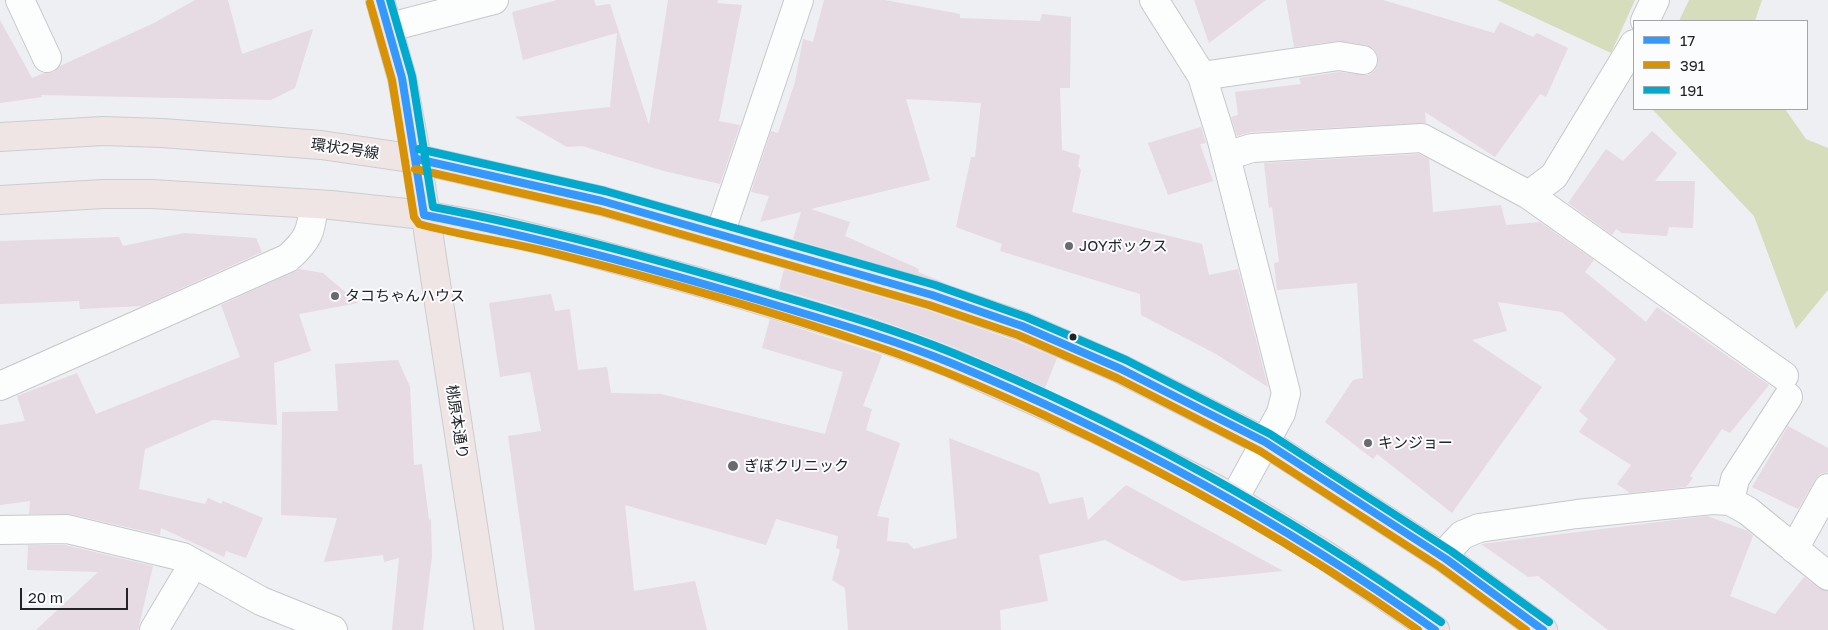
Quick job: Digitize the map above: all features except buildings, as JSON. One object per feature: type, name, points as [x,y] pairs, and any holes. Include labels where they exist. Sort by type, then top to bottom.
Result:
[{"type":"main road","name":"桃原本通り","points":[[380,0],[390,27],[402,78],[417,159],[424,215],[489,630]]},
{"type":"main road","name":"環状2号線","points":[[0,137],[102,132],[162,133],[314,144],[417,159],[602,201],[932,295],[1022,326],[1121,369],[1265,442],[1446,559],[1543,630]]},
{"type":"main road","points":[[0,200],[54,196],[142,194],[314,204],[424,215],[490,227],[589,252],[866,332],[950,363],[1097,429],[1234,499],[1322,553],[1435,630]]},
{"type":"street","points":[[20,0],[47,58]]},
{"type":"street","points":[[390,27],[494,0]]},
{"type":"street","points":[[720,234],[799,0]]},
{"type":"street","points":[[1154,0],[1202,76],[1226,156],[1286,393],[1281,412],[1234,499]]},
{"type":"street","points":[[1645,20],[1655,0]]},
{"type":"street","points":[[1530,195],[1554,176],[1633,46]]},
{"type":"street","points":[[1202,76],[1339,56],[1363,60]]},
{"type":"street","points":[[1226,156],[1252,148],[1422,138],[1530,195],[1786,387],[1735,479],[1730,501]]},
{"type":"street","points":[[0,386],[288,258],[305,243],[308,237],[311,230],[314,204]]},
{"type":"street","points":[[1794,549],[1828,488]]},
{"type":"street","points":[[1446,559],[1450,548],[1462,535],[1478,528],[1496,524],[1712,500],[1730,501],[1748,511],[1828,576]]},
{"type":"street","points":[[0,530],[67,528],[183,557],[261,601],[333,630]]},
{"type":"street","points":[[154,630],[194,563]]},
{"type":"green space","points":[[1497,0],[1635,0],[1611,53]]},
{"type":"green space","points":[[1689,0],[1762,0],[1755,20],[1679,20]]},
{"type":"green space","points":[[1653,110],[1786,110],[1806,139],[1828,148],[1828,290],[1796,329],[1754,216]]},
{"type":"transit line","name":"17","points":[[380,0],[402,78],[424,215],[552,243],[678,277],[905,345],[951,363],[1015,390],[1078,420],[1200,483],[1320,553],[1435,630]]},
{"type":"transit line","name":"191","points":[[390,0],[412,76],[433,207],[558,234],[682,267],[860,320],[907,335],[953,353],[1081,410],[1205,474],[1325,545],[1441,622]]},
{"type":"transit line","name":"391","points":[[370,3],[392,80],[414,217],[419,224],[553,253],[676,285],[838,334],[941,370],[1093,438],[1189,488],[1328,570],[1418,630]]},
{"type":"transit line","name":"191","points":[[419,149],[605,191],[935,285],[1026,317],[1126,360],[1270,434],[1451,551],[1549,622]]},
{"type":"transit line","name":"17","points":[[417,159],[602,201],[932,295],[1022,326],[1121,369],[1265,442],[1446,559],[1543,630]]},
{"type":"transit line","name":"391","points":[[415,169],[600,211],[929,305],[1018,335],[1117,378],[1260,451],[1440,567],[1526,630]]},
{"type":"place","name":"JOYボックス","points":[[1069,246]]},
{"type":"place","name":"タコちゃんハウス","points":[[335,296]]},
{"type":"place","name":"キンジョー","points":[[1368,443]]},
{"type":"place","name":"ぎぼクリニック","points":[[733,466]]}]
